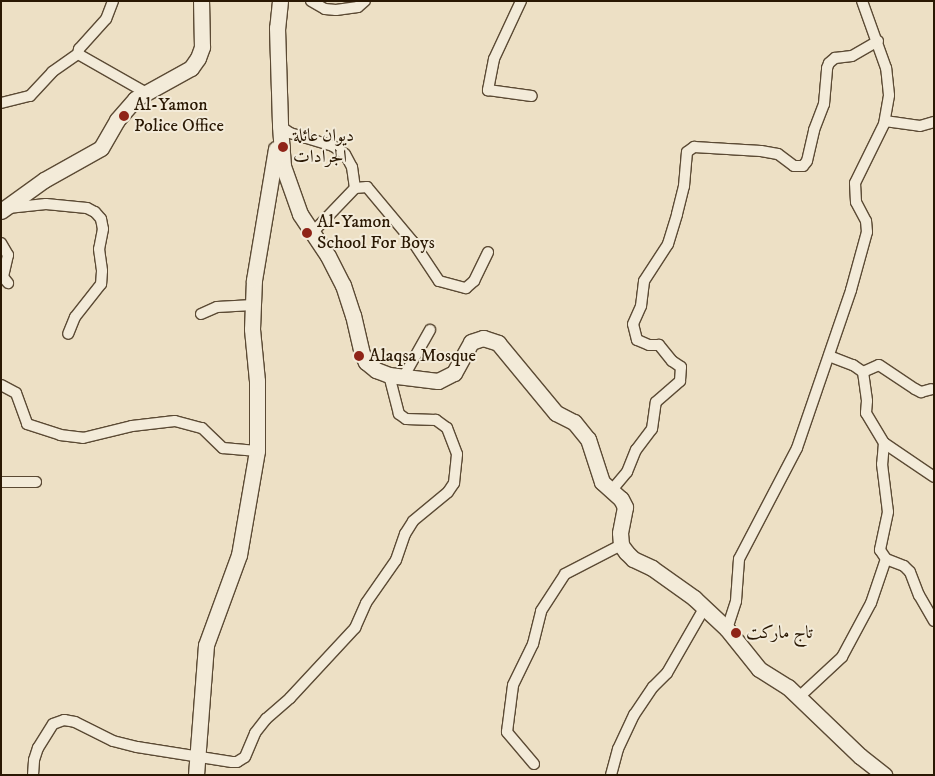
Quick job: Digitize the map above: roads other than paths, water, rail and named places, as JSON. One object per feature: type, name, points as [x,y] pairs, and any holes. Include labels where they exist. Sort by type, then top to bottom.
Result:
[{"type":"street","points":[[1,103],[30,96],[52,72],[78,54],[79,49],[106,19],[113,1]]},
{"type":"street","points":[[3,210],[44,180],[101,148],[122,112],[145,92],[186,71],[198,58],[202,42],[200,27],[201,1]]},
{"type":"street","points":[[280,1],[277,28],[283,166],[297,207],[328,256],[342,285],[352,310],[364,358],[376,370],[389,375],[443,380],[458,369],[471,342],[483,338],[492,339],[556,413],[574,422],[585,434],[593,448],[602,482],[621,499],[625,507],[621,545],[633,559],[676,584],[705,607],[727,629],[758,669],[781,682],[799,697],[860,756],[884,775]]},
{"type":"street","points":[[311,1],[325,9],[336,10],[358,7],[365,1]]},
{"type":"street","points":[[521,1],[494,60],[488,90],[532,96]]},
{"type":"street","points":[[727,629],[735,609],[738,567],[742,551],[796,448],[851,290],[867,232],[866,221],[856,202],[855,183],[885,121],[889,86],[878,40],[862,1]]},
{"type":"street","points":[[611,491],[627,472],[636,450],[652,430],[656,402],[680,381],[680,367],[672,361],[659,345],[649,345],[637,340],[633,324],[641,306],[644,281],[668,244],[684,186],[687,152],[694,147],[761,150],[778,154],[794,166],[803,166],[807,161],[814,130],[824,104],[827,68],[835,58],[852,56],[878,40]]},
{"type":"street","points":[[78,54],[145,92]]},
{"type":"street","points":[[885,121],[920,126],[934,122]]},
{"type":"street","points":[[280,126],[290,133],[333,146],[345,154],[352,167],[355,188]]},
{"type":"street","points":[[196,775],[206,645],[239,555],[257,451],[257,381],[252,329],[254,280],[280,126]]},
{"type":"street","points":[[312,233],[355,188],[366,187],[376,196],[413,242],[439,280],[466,288],[474,281],[488,252]]},
{"type":"street","points":[[3,210],[46,204],[87,208],[95,212],[101,219],[103,229],[99,249],[102,271],[100,284],[76,317],[68,334]]},
{"type":"street","points":[[1,243],[8,254],[3,277],[8,283]]},
{"type":"street","points":[[201,314],[217,307],[253,305]]},
{"type":"street","points":[[404,376],[430,330]]},
{"type":"street","points":[[829,356],[853,365],[863,372],[867,401],[866,413],[884,443],[934,477]]},
{"type":"street","points":[[863,372],[880,365],[914,389],[921,392],[932,389]]},
{"type":"street","points":[[33,775],[34,760],[38,748],[53,724],[64,720],[75,722],[125,745],[237,762],[245,757],[255,732],[266,718],[290,698],[355,628],[366,603],[396,560],[405,534],[413,521],[452,488],[457,465],[457,454],[447,428],[436,420],[406,419],[398,414],[389,375]]},
{"type":"street","points":[[1,385],[16,393],[24,419],[29,426],[68,437],[83,438],[132,426],[175,421],[202,428],[222,448],[257,451]]},
{"type":"street","points":[[884,443],[882,464],[888,512],[880,550],[886,559],[904,566],[910,572],[918,595],[934,621]]},
{"type":"street","points":[[1,482],[36,482]]},
{"type":"street","points":[[534,764],[507,732],[513,685],[533,644],[541,611],[565,574],[621,545]]},
{"type":"street","points":[[799,697],[842,657],[871,603],[886,559]]},
{"type":"street","points":[[611,775],[618,749],[634,715],[653,687],[667,674],[705,607]]},
{"type":"place","name":"Al-Yamon Police Office","points":[[124,116]]},
{"type":"place","name":"ديوان عائلة الجرادات","points":[[283,147]]},
{"type":"place","name":"Al-Yamon School For Boys","points":[[307,233]]},
{"type":"place","name":"Alaqsa Mosque","points":[[359,356]]},
{"type":"place","name":"تاج ماركت","points":[[736,633]]}]
